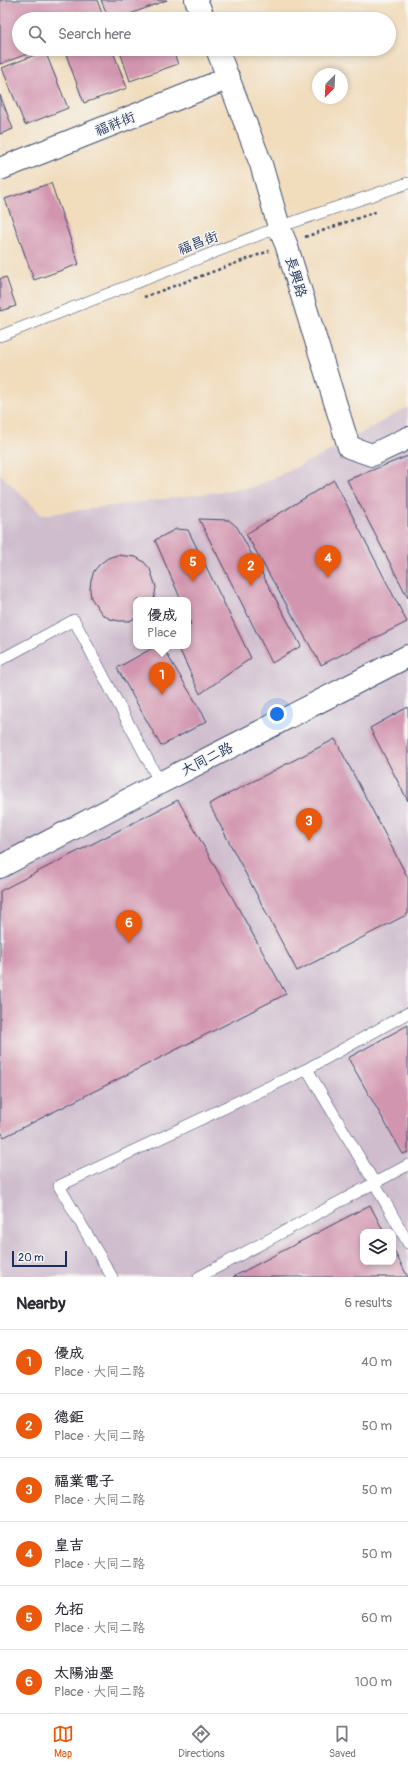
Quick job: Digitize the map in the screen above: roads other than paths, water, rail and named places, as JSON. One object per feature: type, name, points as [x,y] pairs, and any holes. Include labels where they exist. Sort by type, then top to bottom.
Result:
[{"type":"street","points":[[196,0],[201,12]]},
{"type":"street","name":"長興路","points":[[220,56],[261,164],[349,447],[372,455],[408,438]]},
{"type":"street","name":"福祥街","points":[[0,169],[229,78]]},
{"type":"street","name":"大同二路","points":[[2,860],[160,782],[408,656]]},
{"type":"lane","name":"福昌街","points":[[0,336],[283,236],[408,183]]},
{"type":"lane","points":[[0,660],[74,620],[160,782]]},
{"type":"lane","points":[[112,1277],[59,1186],[307,1069],[408,1013]]},
{"type":"lane","points":[[307,1069],[374,1182],[408,1243]]},
{"type":"lane","points":[[199,1277],[408,1164]]},
{"type":"place","name":"皇吉","points":[[328,578]]},
{"type":"place","name":"允拓","points":[[193,582]]},
{"type":"place","name":"德鉅","points":[[251,586]]},
{"type":"place","name":"優成","points":[[162,695]]},
{"type":"place","name":"福業電子","points":[[309,841]]},
{"type":"place","name":"太陽油墨","points":[[129,943]]}]
